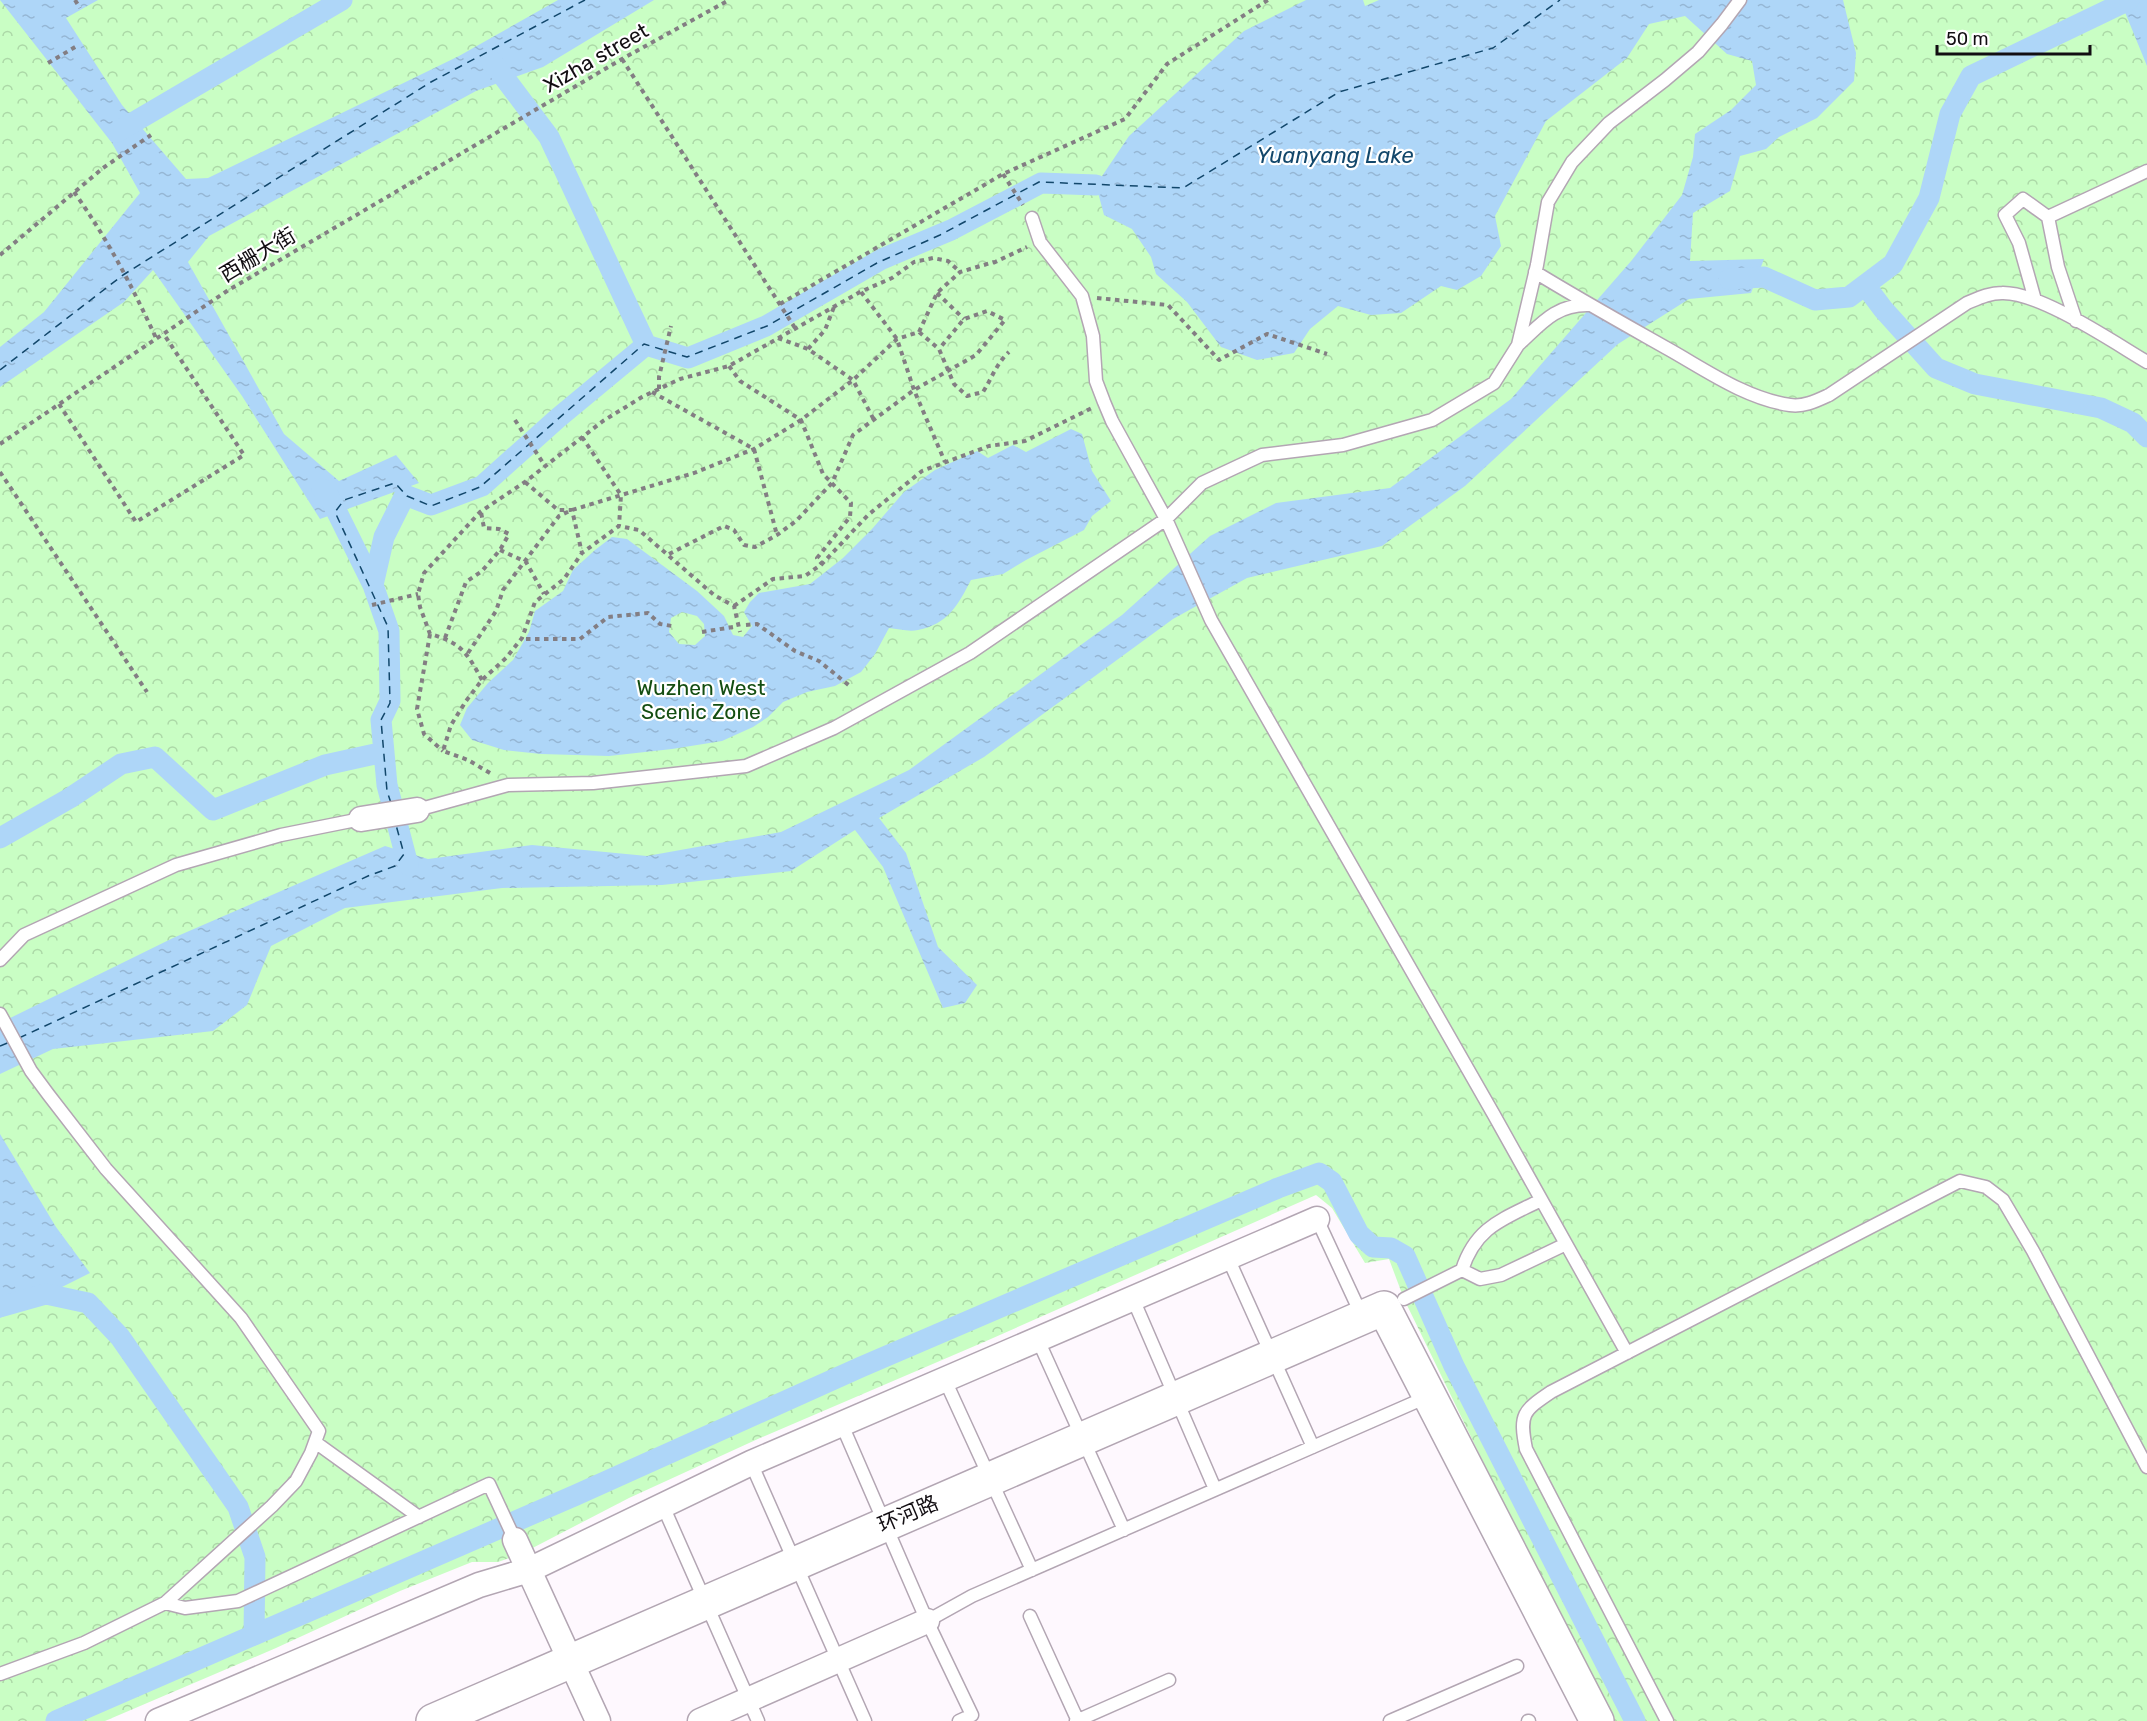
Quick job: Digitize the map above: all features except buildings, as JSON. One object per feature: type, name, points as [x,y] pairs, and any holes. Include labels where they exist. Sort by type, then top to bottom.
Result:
[{"type":"street","points":[[361,819],[417,810]]},
{"type":"street","points":[[158,1721],[478,1586],[529,1570],[752,1464],[1317,1219]]},
{"type":"street","points":[[1383,1308],[1597,1721]]},
{"type":"street","name":"环河路","points":[[432,1721],[1383,1308]]},
{"type":"street","points":[[515,1540],[598,1721]]},
{"type":"street","points":[[700,1721],[753,1710],[838,1660],[927,1621]]},
{"type":"lane","points":[[1518,345],[1548,202],[1572,162],[1609,123],[1698,52],[1740,0]]},
{"type":"lane","points":[[2048,217],[2147,171]]},
{"type":"lane","points":[[2035,300],[2019,243],[2005,215],[2023,199],[2048,217],[2058,267],[2076,321]]},
{"type":"lane","points":[[1032,218],[1040,242],[1082,296],[1093,336],[1092,352],[1096,381],[1104,402],[1112,421],[1166,519],[1211,620],[1348,856],[1627,1353]]},
{"type":"lane","points":[[1535,272],[1588,305],[1741,388],[1769,400],[1792,405],[1808,404],[1829,395],[1967,303],[1987,295],[2004,293],[2035,300],[2147,362]]},
{"type":"lane","points":[[417,810],[508,784],[593,783],[746,766],[834,728],[970,653],[1166,519],[1202,483],[1262,455],[1343,445],[1432,420],[1494,382],[1518,345],[1559,310],[1572,305],[1588,305]]},
{"type":"lane","points":[[0,960],[24,934],[176,866],[281,835],[361,819]]},
{"type":"lane","points":[[0,1014],[31,1071],[106,1169],[241,1318],[319,1431],[296,1481],[272,1506],[165,1603],[84,1643],[0,1674]]},
{"type":"lane","points":[[1667,1721],[1526,1449],[1521,1425],[1529,1407],[1551,1392],[1960,1181],[1986,1187],[2003,1200],[2033,1251],[2147,1467]]},
{"type":"lane","points":[[1317,1219],[1383,1308],[1462,1270],[1467,1252],[1492,1225],[1541,1200]]},
{"type":"lane","points":[[1462,1270],[1480,1279],[1502,1275],[1566,1244]]},
{"type":"lane","points":[[1228,1258],[1312,1447]]},
{"type":"lane","points":[[1133,1299],[1215,1490]]},
{"type":"lane","points":[[1038,1340],[1124,1530]]},
{"type":"lane","points":[[945,1380],[1032,1570]]},
{"type":"lane","points":[[927,1621],[972,1596],[1429,1396]]},
{"type":"lane","points":[[842,1425],[927,1621],[972,1715],[959,1721]]},
{"type":"lane","points":[[315,1442],[419,1517]]},
{"type":"lane","points":[[752,1464],[865,1721]]},
{"type":"lane","points":[[165,1603],[185,1608],[238,1601],[489,1484],[515,1540]]},
{"type":"lane","points":[[663,1506],[753,1710]]},
{"type":"lane","points":[[1030,1616],[1077,1721],[1168,1680]]},
{"type":"lane","points":[[1390,1721],[1516,1666]]},
{"type":"path","points":[[75,0],[80,8]]},
{"type":"path","name":"Xizha street","points":[[540,107],[729,0]]},
{"type":"path","points":[[780,304],[1003,174],[1125,119],[1167,64],[1268,0]]},
{"type":"path","points":[[48,63],[77,46]]},
{"type":"path","points":[[622,59],[795,328]]},
{"type":"path","name":"西栅大街","points":[[0,444],[226,291],[540,107]]},
{"type":"path","points":[[0,255],[103,168],[151,135]]},
{"type":"path","points":[[1003,174],[1032,218]]},
{"type":"path","points":[[74,192],[100,230],[133,288],[156,338]]},
{"type":"path","points":[[468,653],[496,611],[503,590],[559,516],[694,473],[754,449],[801,420],[853,380],[897,339],[918,332],[937,293],[960,272],[992,263],[1040,242]]},
{"type":"path","points":[[508,784],[468,760],[443,751],[424,734],[417,709],[430,634],[420,607],[418,594],[424,573],[480,512],[525,482],[603,421],[652,392],[680,379],[729,366],[860,292],[892,278],[914,262],[933,258],[948,261],[960,272]]},
{"type":"path","points":[[860,292],[897,339],[945,462]]},
{"type":"path","points":[[937,293],[964,319]]},
{"type":"path","points":[[1082,296],[1168,305],[1219,360],[1267,334],[1327,354]]},
{"type":"path","points":[[808,350],[825,330],[834,307]]},
{"type":"path","points":[[669,554],[724,526],[734,530],[744,545],[754,547],[777,535],[796,521],[832,483],[853,435],[915,390],[976,356],[1005,320],[987,311],[964,319],[939,349]]},
{"type":"path","points":[[659,389],[659,377],[671,326]]},
{"type":"path","points":[[918,332],[939,349],[954,384],[967,396],[983,392],[992,380],[998,362],[1009,352]]},
{"type":"path","points":[[59,404],[136,522],[243,455],[163,333]]},
{"type":"path","points":[[778,338],[808,350],[853,380],[874,420]]},
{"type":"path","points":[[729,366],[740,381],[801,420],[823,474],[851,503],[850,517],[818,558],[822,564]]},
{"type":"path","points":[[652,392],[754,449],[777,535]]},
{"type":"path","points":[[734,606],[773,579],[805,576],[822,564],[884,501],[922,471],[989,446],[1024,441],[1104,402]]},
{"type":"path","points":[[515,420],[545,466]]},
{"type":"path","points":[[582,436],[621,495],[619,526]]},
{"type":"path","points":[[0,472],[147,692]]},
{"type":"path","points":[[525,482],[558,510],[572,510]]},
{"type":"path","points":[[572,510],[582,553]]},
{"type":"path","points":[[445,638],[466,582],[482,571],[500,550],[509,534],[499,529],[484,528],[480,512]]},
{"type":"path","points":[[443,751],[451,725],[482,680],[506,658],[522,638],[535,602],[564,579],[582,553],[619,526]]},
{"type":"path","points":[[619,526],[639,531],[669,554],[714,595],[734,606],[740,632]]},
{"type":"path","points":[[500,550],[526,562],[544,594]]},
{"type":"path","points":[[372,605],[418,594]]},
{"type":"path","points":[[526,639],[580,639],[608,617],[648,613],[660,624],[672,626]]},
{"type":"path","points":[[746,625],[757,624],[795,651],[819,661],[851,687]]},
{"type":"path","points":[[702,632],[733,627]]},
{"type":"path","points":[[430,634],[445,638],[468,653],[482,680]]},
{"type":"green space","name":"Wuzhen West Scenic Zone","points":[[0,0],[2147,0],[2147,1721],[1614,1721],[1507,1511],[1404,1299],[1389,1259],[1365,1263],[1332,1208],[1316,1195],[760,1438],[629,1498],[521,1554],[498,1562],[472,1562],[400,1591],[276,1648],[105,1721],[0,1721]]},
{"type":"water","points":[[0,0],[98,0],[66,18],[122,105],[186,179],[208,178],[459,56],[558,0],[654,0],[543,67],[476,91],[209,236],[188,262],[284,434],[339,481],[396,455],[419,483],[320,519],[242,396],[153,270],[124,302],[0,387],[0,347],[44,312],[140,193],[112,143]]},
{"type":"water","name":"Yuanyang Lake","points":[[1306,0],[1363,0],[1365,6],[1379,0],[1843,0],[1856,53],[1854,81],[1817,118],[1779,137],[1766,149],[1740,156],[1730,191],[1693,213],[1690,261],[1764,259],[1751,293],[1689,299],[1618,344],[1465,486],[1382,546],[1247,578],[1173,619],[984,757],[879,818],[906,853],[938,947],[977,985],[965,1003],[943,1008],[883,867],[855,830],[791,871],[662,885],[502,888],[345,908],[271,946],[247,1005],[213,1031],[53,1049],[0,1074],[0,1023],[173,938],[385,846],[428,859],[532,845],[647,856],[781,832],[909,770],[1122,615],[1210,536],[1276,503],[1390,488],[1511,399],[1632,260],[1682,195],[1693,157],[1695,134],[1731,110],[1756,85],[1752,61],[1727,54],[1685,16],[1649,24],[1627,58],[1546,121],[1495,216],[1501,246],[1481,276],[1457,290],[1441,286],[1401,313],[1371,315],[1338,306],[1310,329],[1294,353],[1257,360],[1221,347],[1187,302],[1156,274],[1151,257],[1132,229],[1104,215],[1096,185],[1129,136],[1244,31]]},
{"type":"water","points":[[2120,0],[2147,0],[2147,66]]},
{"type":"water","points":[[1071,429],[1082,434],[1092,471],[1111,501],[1092,516],[1084,530],[1003,574],[971,580],[951,612],[937,623],[915,631],[889,628],[875,654],[861,672],[835,686],[807,692],[783,702],[768,717],[753,727],[722,741],[609,756],[541,754],[504,750],[472,740],[460,725],[467,708],[488,683],[513,660],[529,632],[535,611],[563,591],[573,570],[612,537],[627,539],[697,591],[724,616],[733,635],[743,637],[752,626],[744,612],[759,593],[810,584],[843,558],[904,492],[935,470],[977,451],[988,458],[1013,445],[1026,452]],"holes":[[[682,612],[697,616],[704,624],[705,636],[695,645],[679,644],[669,632],[671,618]]]},
{"type":"water","points":[[0,1134],[56,1227],[90,1273],[0,1318]]},
{"type":"waterway","points":[[117,132],[342,0]]},
{"type":"waterway","points":[[1729,279],[1764,277],[1815,300],[1849,297],[1893,264],[1929,198],[1950,114],[1971,76],[2129,0]]},
{"type":"waterway","points":[[491,60],[549,137],[646,345],[688,358],[766,326],[882,259],[951,230],[1041,183],[1096,185]]},
{"type":"waterway","points":[[1865,285],[1883,309],[1936,368],[1975,384],[2101,408],[2133,423],[2147,437]]},
{"type":"waterway","points":[[408,865],[387,785],[381,720],[390,701],[389,631],[373,585],[384,537],[405,495],[431,505],[482,486],[558,418],[646,345]]},
{"type":"waterway","points":[[322,489],[329,496],[373,585]]},
{"type":"waterway","points":[[0,838],[70,798],[121,764],[155,757],[213,810],[325,765],[384,752]]},
{"type":"waterway","points":[[56,1721],[576,1495],[861,1367],[1278,1188],[1319,1173],[1332,1182],[1359,1234],[1373,1247],[1391,1248],[1405,1256],[1454,1366],[1635,1721]]},
{"type":"waterway","points":[[0,1307],[46,1294],[88,1303],[120,1337],[238,1507],[255,1557],[254,1635]]},
{"type":"ferry route","points":[[0,370],[123,275],[431,82],[585,0]]},
{"type":"ferry route","points":[[391,803],[387,791],[381,720],[390,703],[388,627],[335,512],[344,500],[395,483],[407,496],[431,506],[480,487],[644,344],[687,357],[767,326],[877,263],[940,235],[1039,182],[1183,188],[1339,92],[1493,48],[1560,0]]},
{"type":"ferry route","points":[[19,1038],[368,876],[395,866],[404,854],[396,825]]},
{"type":"ferry route","points":[[0,1046],[10,1042]]}]
